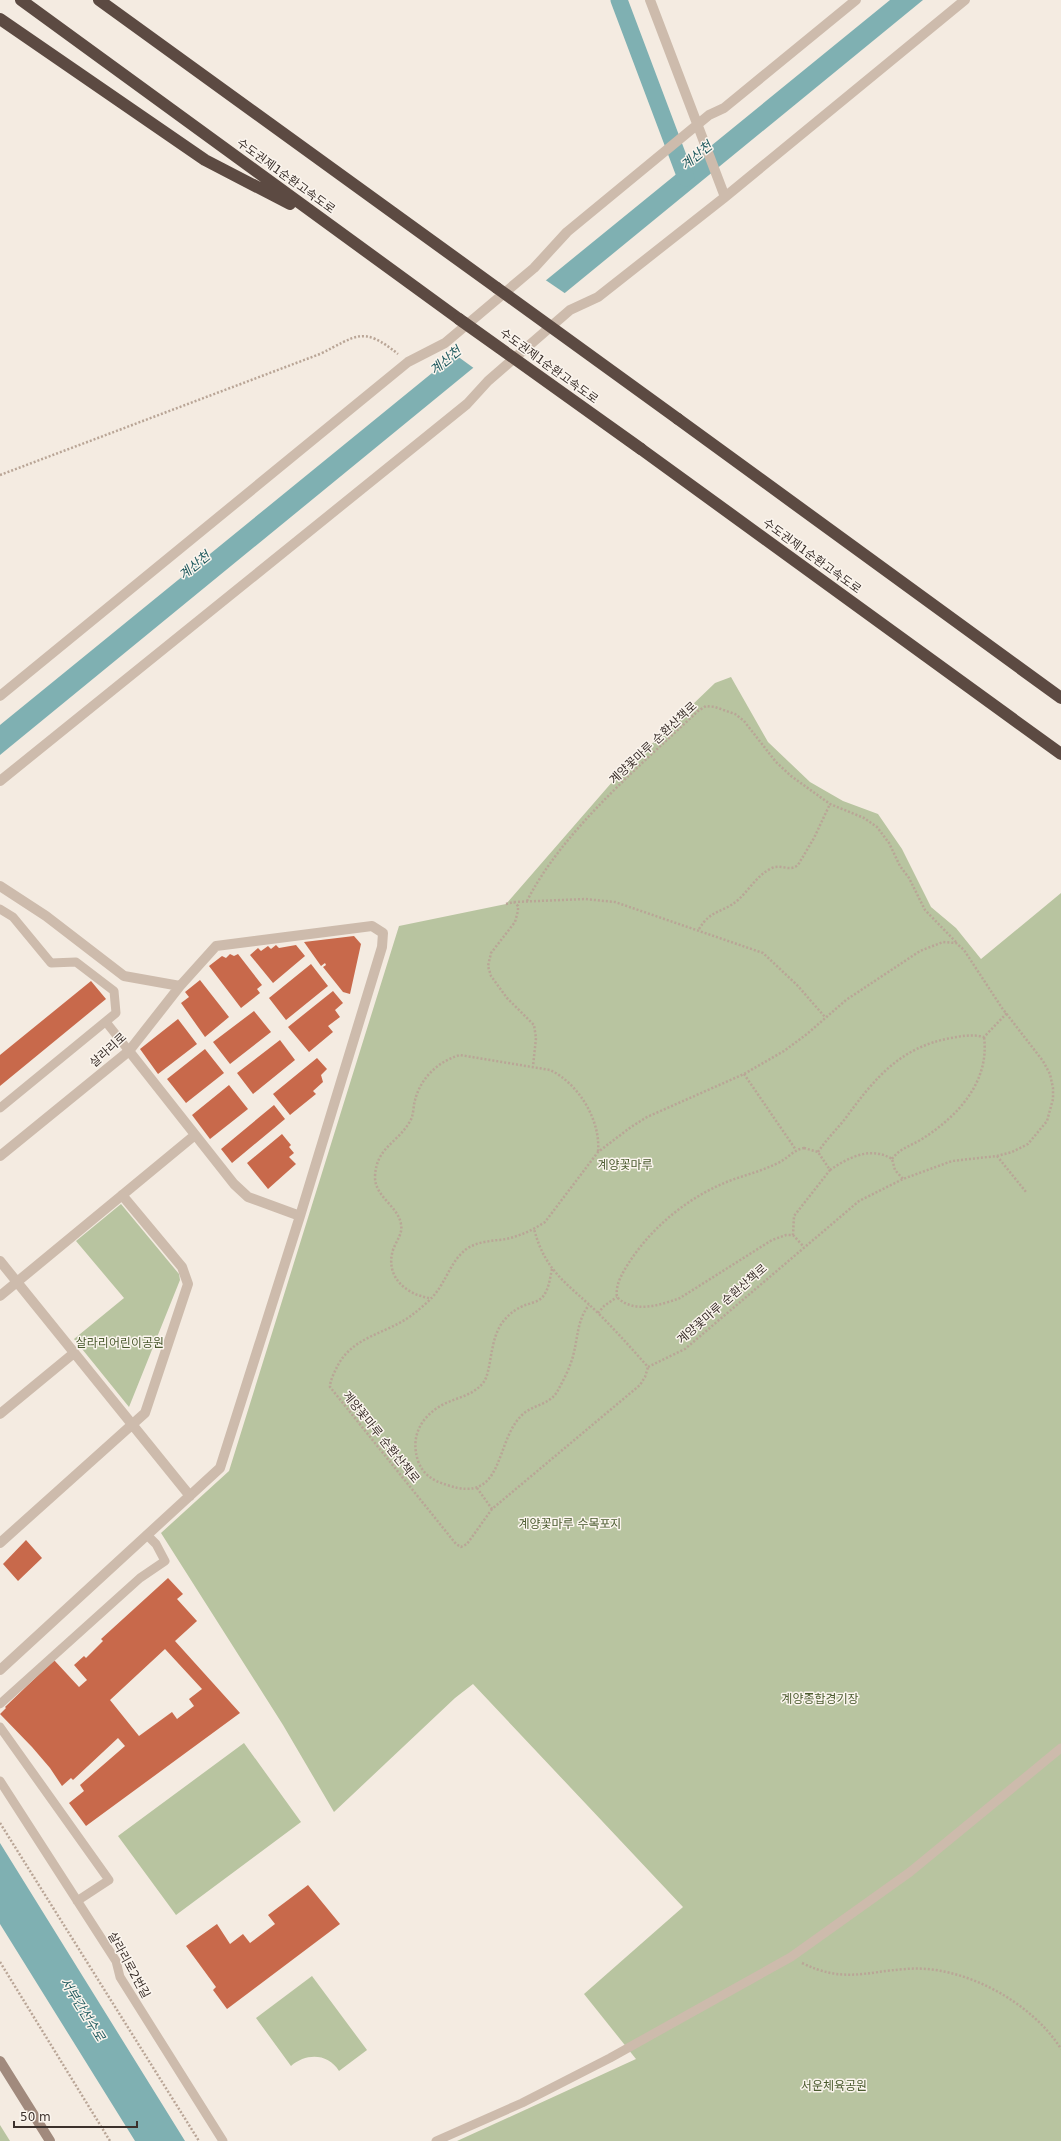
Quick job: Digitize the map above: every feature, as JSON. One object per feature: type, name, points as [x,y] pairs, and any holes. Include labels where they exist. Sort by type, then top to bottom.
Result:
[{"type":"highway","name":"수도권제1순환고속도로","points":[[21,0],[1061,754]]},
{"type":"highway","points":[[99,0],[1061,698]]},
{"type":"highway","points":[[107,0],[120,16]]},
{"type":"highway","points":[[0,19],[205,160],[323,220]]},
{"type":"main road","points":[[0,2061],[50,2141]]},
{"type":"street","points":[[650,0],[724,194]]},
{"type":"street","points":[[0,696],[408,362],[445,343],[534,268],[568,232],[682,137],[699,128],[709,115],[724,108],[856,0]]},
{"type":"street","points":[[0,782],[467,404],[488,381],[570,310],[598,297],[965,0]]},
{"type":"street","points":[[0,886],[46,916],[124,976],[180,986]]},
{"type":"street","name":"살라리로","points":[[0,1156],[129,1051],[180,986],[216,946],[372,926],[383,933],[382,947],[300,1216]]},
{"type":"street","points":[[0,1670],[220,1468],[300,1216],[248,1197],[234,1184],[129,1051]]},
{"type":"street","points":[[0,1296],[195,1135]]},
{"type":"street","points":[[0,1543],[145,1413],[188,1284],[182,1267],[122,1195]]},
{"type":"street","points":[[0,1261],[190,1496]]},
{"type":"street","points":[[0,1414],[74,1353]]},
{"type":"lane","points":[[0,910],[13,917],[52,962],[76,962],[114,991],[116,1013],[0,1108]]},
{"type":"lane","points":[[106,1022],[129,1051]]},
{"type":"lane","points":[[0,1704],[140,1578],[165,1561],[156,1544],[147,1535]]},
{"type":"lane","points":[[0,1727],[109,1880],[77,1901]]},
{"type":"lane","points":[[436,2141],[522,2103],[610,2058],[791,1957],[910,1872],[1061,1748]]},
{"type":"lane","name":"살라리로2번길","points":[[0,1781],[116,1962],[120,1977],[224,2141]]},
{"type":"path","points":[[0,475],[320,354],[353,337],[366,336],[380,340],[408,362]]},
{"type":"path","name":"계양꽃마루 순환산책로","points":[[527,901],[547,870],[573,835],[677,731],[698,711],[706,706],[725,709],[744,721],[776,762],[830,804],[864,818],[877,827],[889,843],[900,866],[910,878],[924,910],[964,950],[1007,1013],[1043,1061],[1050,1074],[1053,1088],[1053,1099],[1047,1121],[1028,1144],[1012,1152],[997,1156],[952,1161],[903,1179],[859,1201],[685,1349],[648,1367],[645,1377],[640,1385],[492,1509],[467,1544],[461,1547],[456,1544],[330,1387],[341,1359],[350,1349],[371,1335],[397,1325],[413,1314],[437,1291],[458,1257],[469,1248],[488,1241],[516,1236],[534,1229],[545,1222],[553,1214],[580,1173],[598,1152],[647,1116],[744,1074],[784,1051],[808,1034],[826,1017],[870,983],[920,951],[943,942],[956,943]]},
{"type":"path","points":[[699,929],[710,915],[738,899],[756,879],[772,868],[778,866],[794,869],[814,838],[830,804]]},
{"type":"path","points":[[506,904],[527,901],[585,899],[615,902],[641,912],[699,929],[768,955],[826,1017]]},
{"type":"path","points":[[514,902],[518,906],[517,918],[491,953],[488,966],[492,976],[507,998],[534,1025],[536,1038],[533,1066]]},
{"type":"path","points":[[984,1037],[1007,1013]]},
{"type":"path","points":[[818,1152],[869,1086],[900,1058],[941,1040],[971,1035],[984,1037]]},
{"type":"path","points":[[892,1159],[907,1146],[922,1139],[943,1124],[962,1107],[970,1096],[980,1074],[986,1048],[984,1037]]},
{"type":"path","points":[[430,1298],[417,1296],[407,1291],[396,1279],[392,1260],[393,1250],[401,1232],[401,1224],[397,1213],[380,1193],[376,1185],[375,1177],[380,1155],[405,1130],[411,1120],[416,1098],[428,1075],[448,1058],[460,1054],[550,1070],[563,1076],[576,1089],[594,1124],[598,1136],[598,1152]]},
{"type":"path","points":[[744,1074],[796,1150]]},
{"type":"path","points":[[598,1314],[604,1306],[617,1297],[616,1291],[622,1275],[637,1251],[674,1213],[712,1189],[778,1163],[796,1150],[804,1148],[818,1152],[830,1170]]},
{"type":"path","points":[[804,1247],[793,1235],[794,1216],[830,1170],[855,1156],[864,1154],[877,1153],[892,1159]]},
{"type":"path","points":[[997,1156],[1026,1192]]},
{"type":"path","points":[[892,1159],[895,1170],[903,1179]]},
{"type":"path","points":[[534,1229],[541,1252],[552,1268],[648,1367]]},
{"type":"path","name":"계양꽃마루 순환산책로","points":[[617,1297],[628,1305],[644,1306],[664,1304],[680,1298],[772,1240],[786,1235],[793,1235]]},
{"type":"path","name":"계양꽃마루 순환산책로","points":[[478,1488],[451,1486],[434,1481],[426,1474],[419,1464],[415,1452],[414,1440],[424,1419],[432,1412],[444,1404],[474,1392],[484,1381],[492,1345],[501,1325],[514,1310],[539,1300],[544,1295],[552,1268]]},
{"type":"path","points":[[492,1509],[478,1488],[486,1483],[495,1470],[515,1424],[522,1415],[548,1401],[557,1391],[573,1358],[578,1325],[583,1313],[589,1305]]},
{"type":"path","points":[[0,1823],[199,2141]]},
{"type":"path","points":[[791,1957],[817,1970],[835,1975],[868,1975],[907,1968],[940,1971],[971,1979],[1005,1995],[1036,2018],[1061,2049]]},
{"type":"path","points":[[0,1962],[110,2141]]},
{"type":"green space","points":[[731,677],[768,742],[810,782],[843,801],[878,814],[902,849],[931,907],[956,928],[981,959],[1061,893],[1061,2141],[457,2141],[636,2059],[584,1994],[683,1907],[473,1684],[455,1698],[334,1812],[283,1725],[161,1533],[229,1471],[399,926],[506,904],[613,781],[715,683]]},
{"type":"green space","name":"살라리어린이공원","points":[[121,1204],[179,1274],[180,1280],[129,1407],[74,1339],[124,1298],[76,1241]]},
{"type":"green space","points":[[244,1743],[301,1822],[176,1915],[118,1836]]},
{"type":"green space","points":[[312,1976],[367,2050],[339,2071],[329,2061],[316,2057],[303,2059],[291,2066],[256,2018]]},
{"type":"green space","points":[[0,2125],[10,2141],[0,2141]]},
{"type":"water","points":[[890,0],[923,0],[0,755],[0,725]]},
{"type":"water","name":"서부간선수로","points":[[0,1843],[185,2141],[135,2141],[0,1924]]},
{"type":"pier","points":[[544,279],[566,294],[475,369],[453,353]]},
{"type":"building","points":[[354,936],[361,944],[350,994],[343,992],[323,967],[326,965],[325,963],[321,966],[304,942]]},
{"type":"building","points":[[276,945],[279,948],[296,945],[305,956],[273,983],[250,955],[258,948],[261,951],[268,946],[271,949]]},
{"type":"building","points":[[230,954],[234,956],[238,954],[262,985],[257,989],[260,993],[241,1008],[209,966],[222,956],[226,958]]},
{"type":"building","points":[[311,964],[328,986],[286,1020],[269,998]]},
{"type":"building","points":[[200,980],[229,1017],[205,1037],[181,1003],[189,997],[185,992]]},
{"type":"building","points":[[91,981],[106,999],[0,1086],[0,1055]]},
{"type":"building","points":[[333,991],[343,1003],[335,1010],[340,1017],[328,1026],[333,1032],[309,1052],[288,1027]]},
{"type":"building","points":[[254,1011],[271,1032],[230,1064],[213,1042]]},
{"type":"building","points":[[178,1019],[197,1044],[158,1074],[140,1049]]},
{"type":"building","points":[[280,1040],[295,1060],[253,1094],[237,1073]]},
{"type":"building","points":[[205,1049],[224,1073],[186,1103],[167,1079]]},
{"type":"building","points":[[317,1058],[327,1069],[321,1075],[323,1082],[313,1091],[316,1094],[290,1115],[273,1094]]},
{"type":"building","points":[[229,1085],[248,1109],[210,1139],[192,1115]]},
{"type":"building","points":[[274,1105],[285,1119],[232,1163],[221,1149]]},
{"type":"building","points":[[282,1134],[291,1145],[289,1147],[294,1153],[289,1157],[296,1164],[268,1189],[247,1163]]},
{"type":"building","points":[[26,1540],[42,1558],[18,1581],[3,1564]]},
{"type":"building","points":[[168,1578],[183,1594],[177,1599],[197,1621],[175,1641],[240,1713],[86,1826],[69,1803],[84,1791],[80,1785],[125,1746],[118,1738],[73,1780],[71,1778],[62,1786],[50,1768],[32,1747],[0,1714],[6,1708],[5,1707],[54,1660],[79,1687],[87,1680],[74,1665],[84,1656],[86,1658],[103,1641],[101,1639]],"holes":[[[165,1649],[202,1689],[189,1699],[194,1706],[177,1719],[172,1712],[139,1736],[110,1700]]]},
{"type":"building","points":[[308,1885],[340,1924],[227,2009],[213,1990],[216,1987],[186,1946],[217,1924],[230,1944],[243,1934],[250,1943],[275,1924],[268,1915]]},
{"type":"waterway","name":"계산천","points":[[619,0],[686,178]]},
{"type":"park label","name":"계양꽃마루","points":[[625,1165]]},
{"type":"park label","name":"계양꽃마루 수목포지","points":[[570,1524]]},
{"type":"park label","name":"계양종합경기장","points":[[820,1699]]},
{"type":"park label","name":"서운체육공원","points":[[834,2086]]}]
